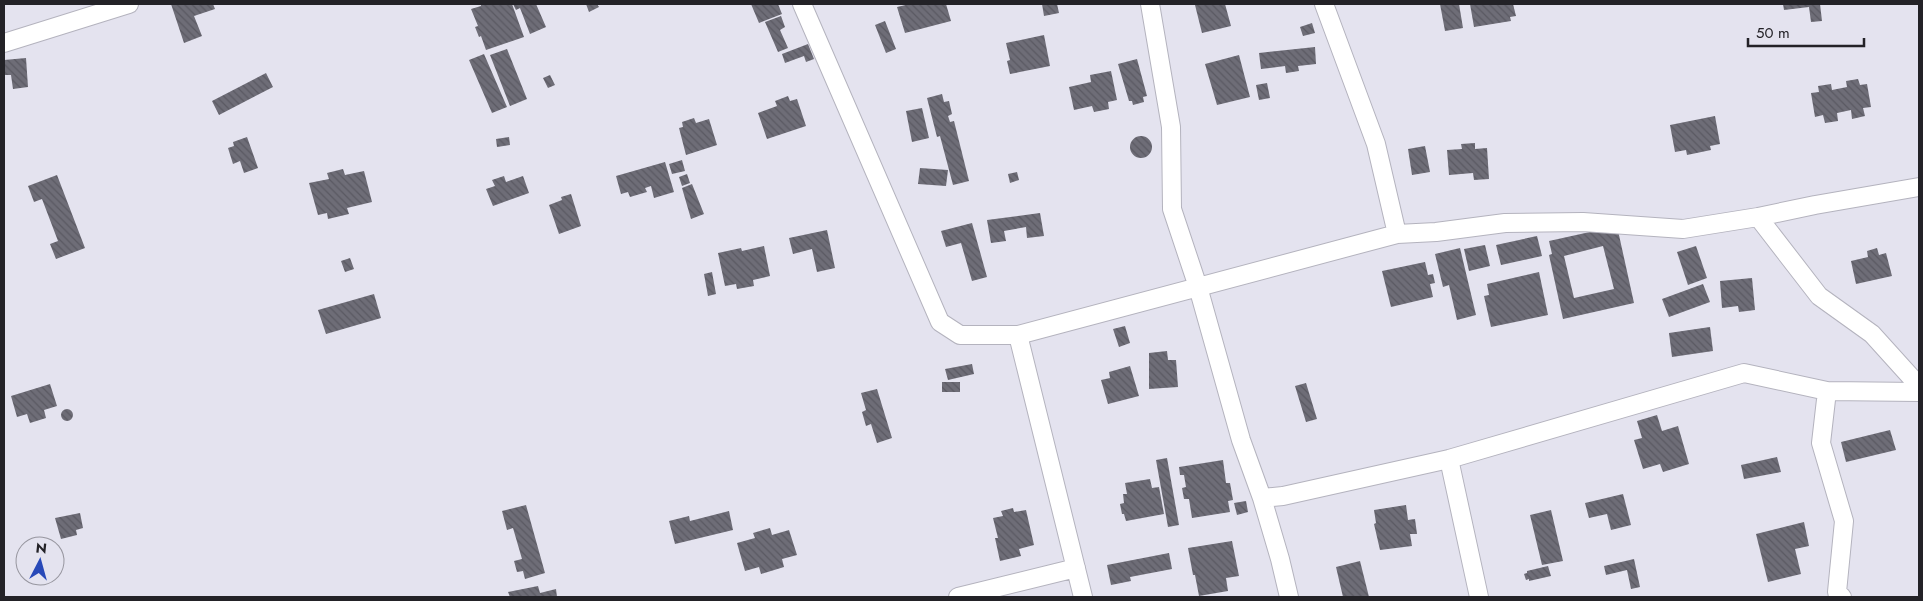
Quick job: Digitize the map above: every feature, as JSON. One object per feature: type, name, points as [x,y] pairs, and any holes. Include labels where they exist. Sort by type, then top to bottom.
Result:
[{"type":"street","points":[[4,43],[129,4]]},
{"type":"street","points":[[805,4],[940,322],[960,335],[1018,335],[1397,234],[1436,232],[1505,223],[1583,222],[1683,229],[1919,187]]},
{"type":"street","points":[[1150,4],[1171,127],[1172,209],[1198,286],[1241,440],[1262,498],[1289,597]]},
{"type":"street","points":[[1324,4],[1376,144],[1397,234]]},
{"type":"street","points":[[1758,217],[1819,296],[1872,334],[1919,386]]},
{"type":"street","points":[[1018,335],[1083,597]]},
{"type":"street","points":[[1262,498],[1283,496],[1449,459],[1744,373],[1827,391],[1919,392]]},
{"type":"street","points":[[1827,391],[1821,443],[1844,521],[1837,592],[1842,597]]},
{"type":"street","points":[[1449,459],[1479,597]]},
{"type":"street","points":[[958,597],[1076,568]]},
{"type":"building","points":[[171,4],[213,4],[215,9],[194,16],[202,36],[184,43]]},
{"type":"building","points":[[481,4],[512,4],[524,37],[486,50],[481,36],[479,37],[475,27],[478,26],[471,9],[481,6]]},
{"type":"building","points":[[513,4],[536,4],[546,27],[530,34],[520,8],[516,10]]},
{"type":"building","points":[[586,4],[597,4],[599,7],[589,12]]},
{"type":"building","points":[[751,4],[778,4],[782,14],[759,23]]},
{"type":"building","points":[[910,4],[946,4],[951,21],[905,33],[897,7]]},
{"type":"building","points":[[1042,4],[1057,4],[1059,13],[1044,16]]},
{"type":"building","points":[[1225,4],[1231,26],[1202,33],[1195,5]]},
{"type":"building","points":[[1440,4],[1459,4],[1463,28],[1445,31]]},
{"type":"building","points":[[1470,4],[1513,4],[1516,16],[1510,17],[1511,21],[1474,27]]},
{"type":"building","points":[[1783,4],[1820,4],[1822,21],[1811,22],[1809,7],[1784,10]]},
{"type":"building","points":[[781,16],[785,27],[780,30],[788,48],[778,52],[765,22]]},
{"type":"building","points":[[885,21],[896,49],[886,53],[875,25]]},
{"type":"building","points":[[1312,23],[1315,33],[1303,36],[1300,27]]},
{"type":"building","points":[[1044,35],[1050,66],[1010,74],[1007,61],[1010,60],[1006,43]]},
{"type":"building","points":[[808,44],[814,59],[806,62],[804,56],[785,63],[782,54]]},
{"type":"building","points":[[1315,47],[1316,64],[1298,66],[1299,71],[1286,73],[1285,66],[1261,69],[1259,53]]},
{"type":"building","points":[[507,49],[527,99],[510,106],[490,55]]},
{"type":"building","points":[[484,54],[507,107],[492,113],[469,60]]},
{"type":"building","points":[[1239,55],[1250,97],[1217,105],[1205,64]]},
{"type":"building","points":[[26,58],[28,87],[13,89],[11,75],[4,75],[4,60]]},
{"type":"building","points":[[1137,59],[1147,96],[1143,97],[1144,102],[1133,105],[1132,101],[1129,101],[1118,64]]},
{"type":"building","points":[[1111,71],[1117,100],[1108,102],[1109,109],[1094,112],[1092,106],[1074,110],[1069,87],[1091,82],[1090,75]]},
{"type":"building","points":[[266,73],[273,87],[219,115],[212,101]]},
{"type":"building","points":[[550,75],[555,85],[548,88],[543,78]]},
{"type":"building","points":[[1858,79],[1860,85],[1867,84],[1871,107],[1863,108],[1865,116],[1852,119],[1851,110],[1837,113],[1838,121],[1825,123],[1823,115],[1815,117],[1811,93],[1819,92],[1818,86],[1831,84],[1832,90],[1847,87],[1846,81]]},
{"type":"building","points":[[1267,83],[1270,98],[1259,100],[1256,85]]},
{"type":"building","points":[[942,94],[944,102],[949,101],[952,114],[948,116],[950,122],[954,121],[969,181],[953,185],[940,136],[937,137],[927,98]]},
{"type":"building","points":[[788,96],[790,101],[797,99],[806,126],[767,139],[758,113],[777,106],[775,101]]},
{"type":"building","points":[[922,108],[929,138],[912,142],[906,111]]},
{"type":"building","points":[[1715,116],[1720,144],[1710,146],[1711,150],[1687,155],[1686,150],[1675,152],[1670,125]]},
{"type":"building","points":[[694,118],[696,123],[709,119],[717,145],[686,155],[679,128],[683,127],[682,122]]},
{"type":"building","points":[[1141,136],[1151,143],[1152,147],[1145,157],[1141,158],[1131,151],[1130,147],[1137,137]]},
{"type":"building","points":[[247,137],[258,168],[244,173],[240,161],[233,164],[228,148],[234,146],[233,142]]},
{"type":"building","points":[[509,137],[510,145],[497,147],[496,139]]},
{"type":"building","points":[[1475,143],[1475,149],[1487,148],[1489,179],[1474,180],[1473,173],[1449,175],[1447,150],[1462,149],[1461,144]]},
{"type":"building","points":[[1425,146],[1430,172],[1412,175],[1408,149]]},
{"type":"building","points":[[682,160],[685,171],[672,174],[669,164]]},
{"type":"building","points":[[665,162],[674,192],[654,198],[651,186],[645,188],[647,192],[630,197],[628,192],[621,194],[616,176]]},
{"type":"building","points":[[920,168],[948,170],[946,186],[918,184]]},
{"type":"building","points":[[343,169],[345,175],[364,171],[372,202],[347,208],[349,214],[328,219],[327,213],[318,215],[309,183],[329,179],[327,173]]},
{"type":"building","points":[[1017,172],[1019,180],[1010,183],[1008,174]]},
{"type":"building","points":[[687,174],[690,183],[682,186],[679,177]]},
{"type":"building","points":[[57,175],[85,248],[56,259],[50,244],[58,241],[42,199],[34,202],[28,186]]},
{"type":"building","points":[[504,176],[506,182],[523,176],[529,193],[493,206],[486,189],[495,186],[492,180]]},
{"type":"building","points":[[692,184],[704,214],[691,219],[682,188]]},
{"type":"building","points":[[571,194],[581,226],[559,234],[549,205],[562,200],[561,197]]},
{"type":"building","points":[[1040,213],[1044,236],[1027,238],[1026,227],[1004,231],[1006,241],[991,243],[987,220]]},
{"type":"building","points":[[972,223],[987,277],[972,281],[961,243],[946,247],[941,231]]},
{"type":"building","points":[[1617,226],[1634,303],[1563,319],[1549,255],[1552,254],[1549,241]],"holes":[[[1603,246],[1614,289],[1574,298],[1564,256]]]},
{"type":"building","points":[[827,230],[835,268],[817,272],[812,249],[793,254],[789,238]]},
{"type":"building","points":[[1537,236],[1542,256],[1501,265],[1496,245]]},
{"type":"building","points":[[1485,245],[1490,266],[1469,271],[1464,249]]},
{"type":"building","points":[[764,246],[770,276],[753,280],[754,286],[737,289],[736,284],[725,286],[718,253],[741,248],[742,251]]},
{"type":"building","points":[[1696,246],[1707,278],[1688,285],[1677,252]]},
{"type":"building","points":[[1460,248],[1476,315],[1457,320],[1449,285],[1443,287],[1435,254]]},
{"type":"building","points":[[1877,248],[1879,255],[1886,253],[1892,276],[1856,284],[1851,261],[1868,257],[1867,251]]},
{"type":"building","points":[[350,258],[354,269],[345,272],[341,261]]},
{"type":"building","points":[[1425,262],[1428,275],[1433,274],[1435,283],[1430,284],[1433,297],[1391,307],[1382,271]]},
{"type":"building","points":[[712,272],[716,294],[708,296],[704,274]]},
{"type":"building","points":[[1539,272],[1548,315],[1491,327],[1484,296],[1489,295],[1487,284]]},
{"type":"building","points":[[1752,278],[1755,310],[1739,312],[1738,306],[1722,308],[1720,281]]},
{"type":"building","points":[[1703,284],[1710,302],[1669,317],[1662,299]]},
{"type":"building","points":[[374,294],[381,318],[326,334],[318,310]]},
{"type":"building","points":[[1125,326],[1130,343],[1119,347],[1113,329]]},
{"type":"building","points":[[1710,327],[1713,351],[1672,357],[1669,333]]},
{"type":"building","points":[[1167,351],[1168,360],[1176,360],[1178,387],[1149,389],[1149,353]]},
{"type":"building","points":[[972,364],[974,374],[948,380],[945,369]]},
{"type":"building","points":[[1130,366],[1139,396],[1108,404],[1101,380],[1110,378],[1109,372]]},
{"type":"building","points":[[942,382],[960,382],[960,392],[942,392]]},
{"type":"building","points":[[1306,383],[1317,419],[1306,422],[1295,386]]},
{"type":"building","points":[[50,384],[57,406],[44,410],[46,418],[30,423],[27,414],[17,417],[11,396]]},
{"type":"building","points":[[877,389],[892,438],[877,443],[871,424],[866,426],[862,412],[866,410],[861,393]]},
{"type":"building","points":[[65,409],[69,409],[73,415],[69,421],[65,421],[61,417],[61,413]]},
{"type":"building","points":[[1657,415],[1662,431],[1678,426],[1689,464],[1663,472],[1660,464],[1643,469],[1634,440],[1642,438],[1637,421]]},
{"type":"building","points":[[1890,430],[1896,450],[1846,462],[1841,442]]},
{"type":"building","points":[[1777,457],[1781,472],[1744,479],[1741,465]]},
{"type":"building","points":[[1167,458],[1179,525],[1168,527],[1156,460]]},
{"type":"building","points":[[1223,460],[1226,483],[1230,483],[1233,500],[1228,501],[1230,512],[1192,518],[1189,499],[1184,499],[1182,488],[1186,487],[1184,475],[1180,475],[1179,467]]},
{"type":"building","points":[[1150,479],[1152,488],[1159,487],[1164,514],[1126,521],[1120,504],[1124,503],[1123,494],[1127,494],[1125,483]]},
{"type":"building","points":[[1623,494],[1631,525],[1611,530],[1607,514],[1589,518],[1585,503]]},
{"type":"building","points":[[1246,501],[1248,512],[1237,515],[1234,503]]},
{"type":"building","points":[[526,505],[545,573],[525,579],[523,571],[517,572],[514,561],[522,559],[513,528],[507,530],[502,511]]},
{"type":"building","points":[[1406,505],[1408,520],[1415,519],[1417,534],[1410,534],[1412,546],[1380,550],[1374,524],[1376,523],[1374,510]]},
{"type":"building","points":[[1013,508],[1014,512],[1026,510],[1034,545],[1019,549],[1021,556],[1000,561],[995,538],[998,538],[993,518],[1003,516],[1001,511]]},
{"type":"building","points":[[1551,510],[1563,561],[1542,565],[1530,515]]},
{"type":"building","points":[[729,511],[733,530],[675,544],[669,521],[689,516],[690,521]]},
{"type":"building","points":[[80,513],[83,528],[76,530],[77,535],[65,538],[65,536],[60,536],[55,518]]},
{"type":"building","points":[[1804,522],[1809,546],[1795,549],[1801,574],[1768,582],[1756,534]]},
{"type":"building","points":[[770,528],[772,535],[789,530],[797,555],[782,559],[784,567],[761,574],[759,567],[745,571],[737,543],[755,538],[753,533]]},
{"type":"building","points":[[1232,541],[1239,576],[1226,578],[1228,591],[1199,596],[1188,548]]},
{"type":"building","points":[[1169,553],[1172,569],[1130,577],[1131,581],[1111,585],[1107,565]]},
{"type":"building","points":[[1634,559],[1640,587],[1631,589],[1627,570],[1606,575],[1604,566]]},
{"type":"building","points":[[1360,561],[1369,597],[1343,597],[1336,567]]},
{"type":"building","points":[[1548,566],[1551,576],[1526,580],[1524,574],[1527,571]]},
{"type":"building","points":[[538,586],[540,593],[556,589],[557,597],[510,597],[508,592]]}]
